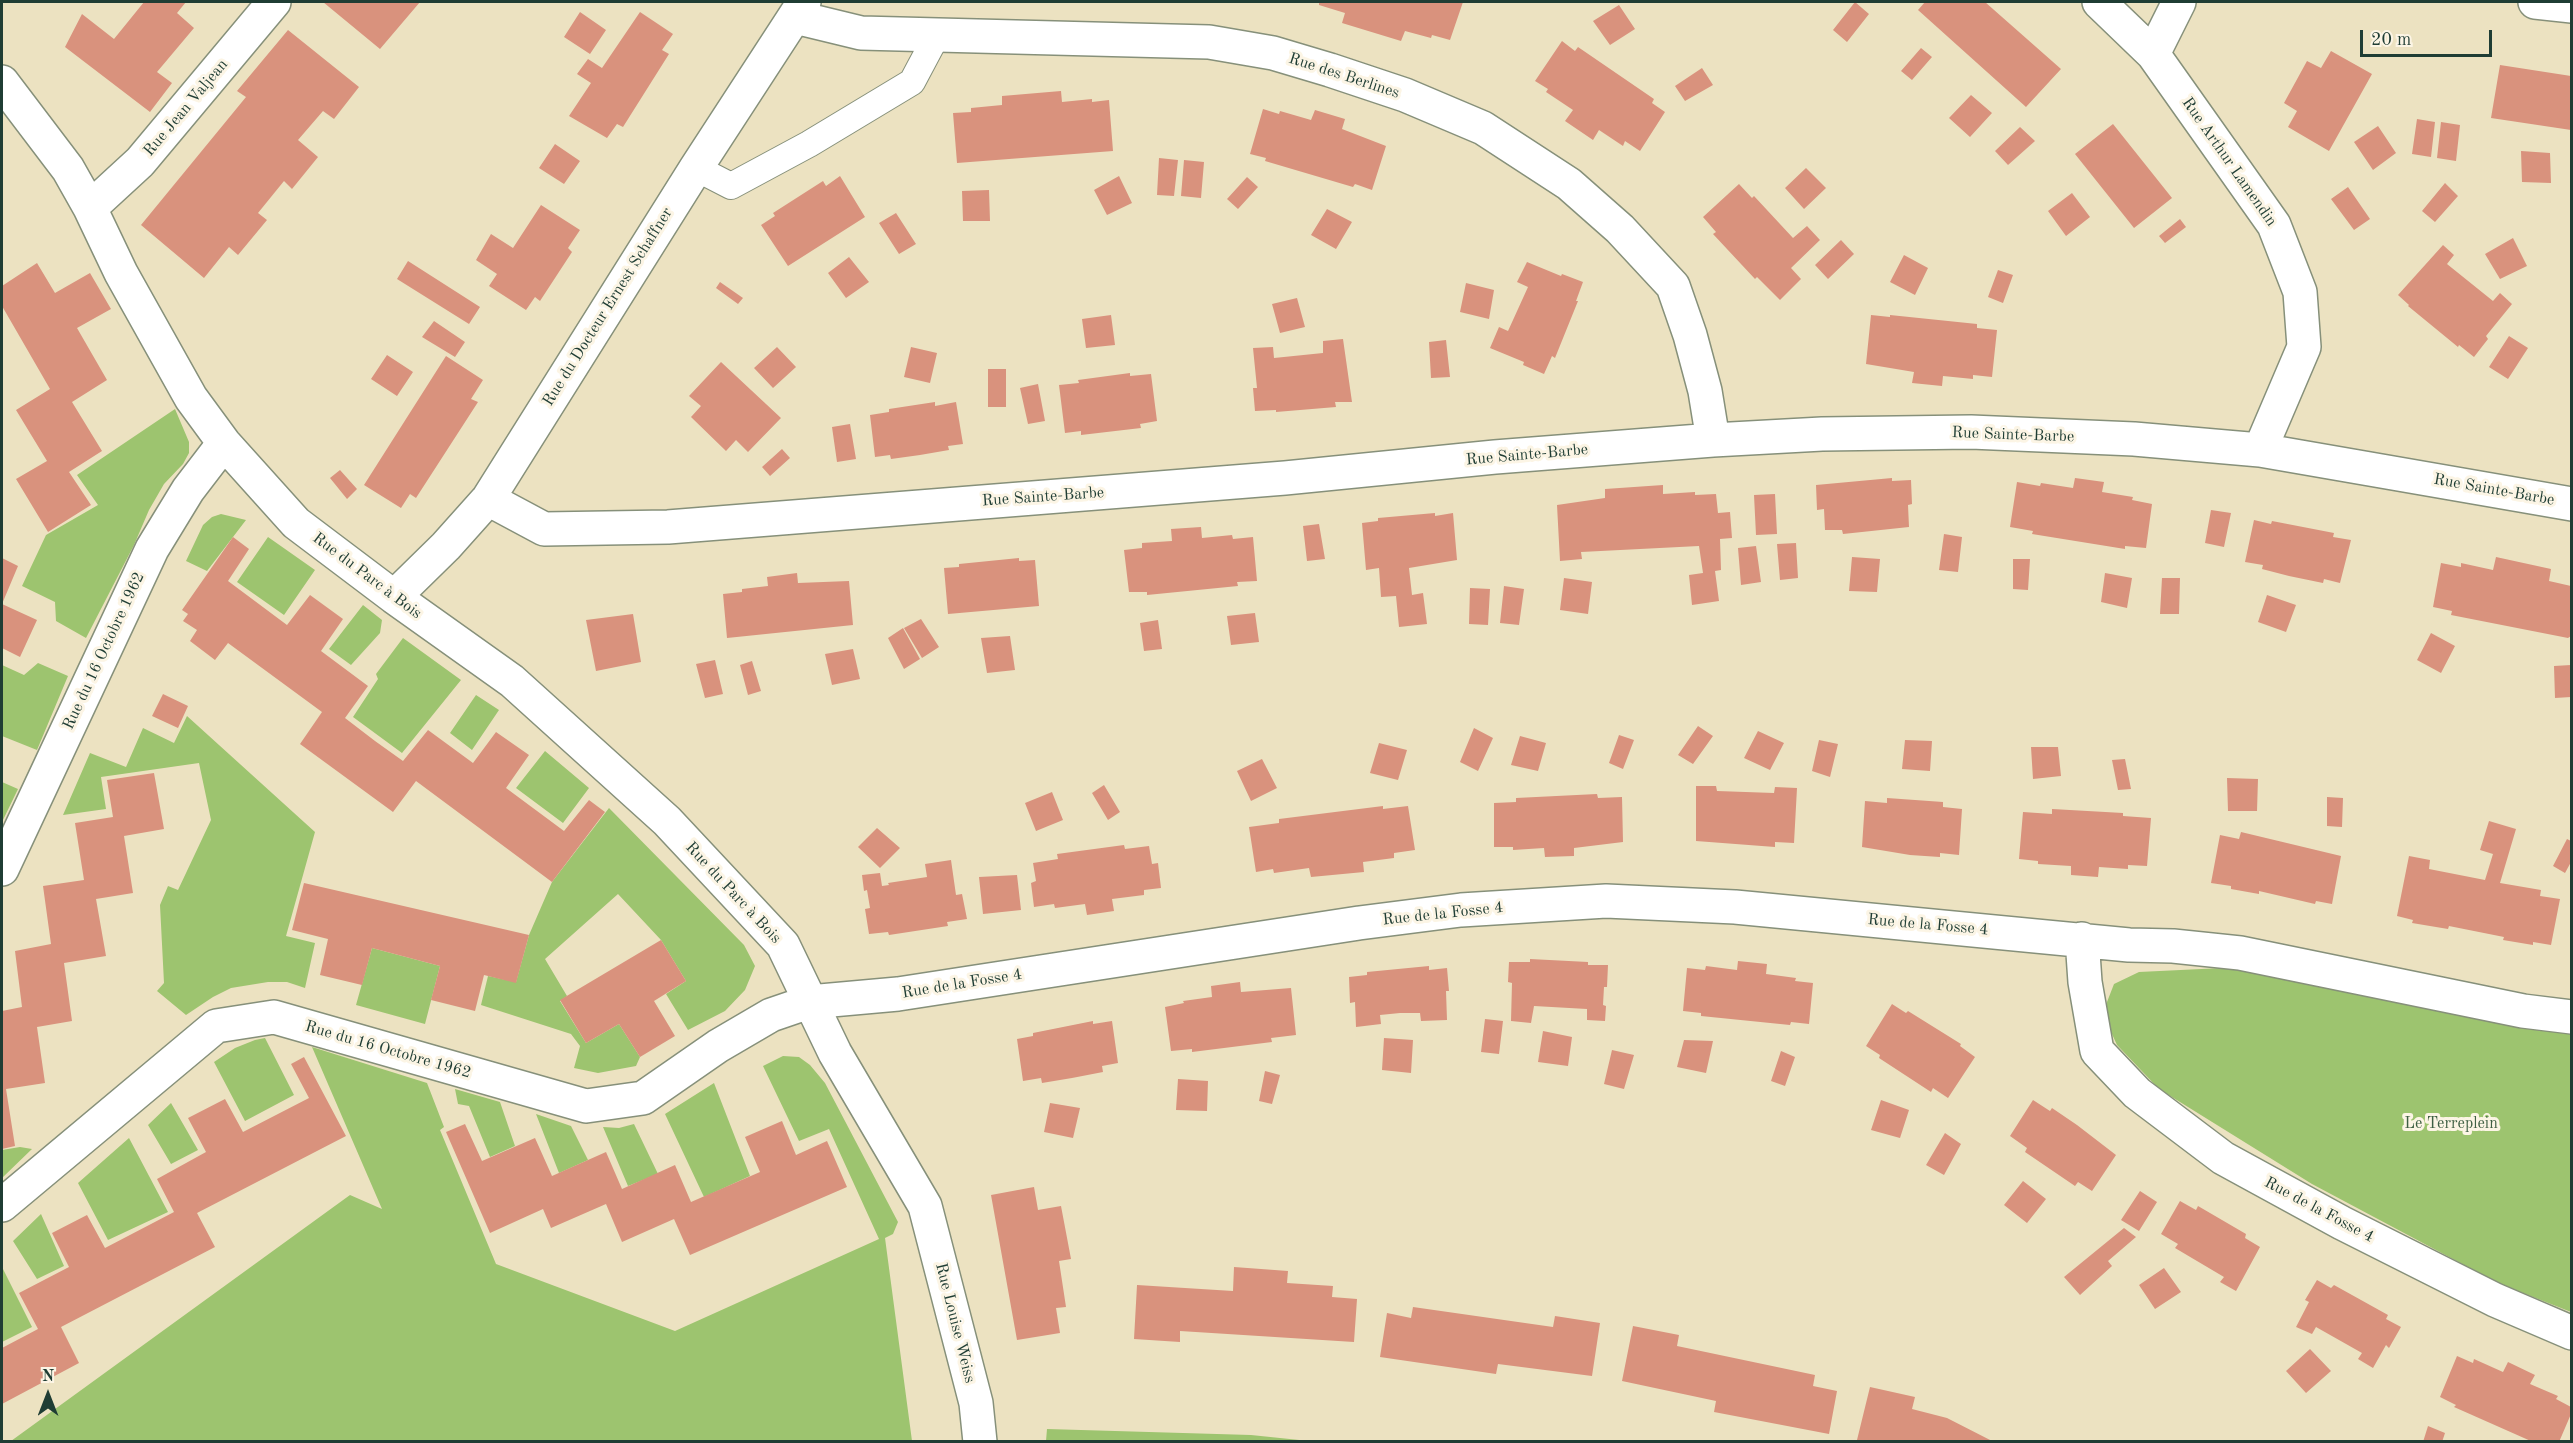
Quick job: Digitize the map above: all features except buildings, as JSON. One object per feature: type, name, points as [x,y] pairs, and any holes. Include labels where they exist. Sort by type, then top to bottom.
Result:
[{"type":"street","name":"Rue Jean Valjean","points":[[90,208],[140,162],[274,2]]},
{"type":"street","name":"Rue Arthur Lamendin","points":[[2099,2],[2153,54],[2274,225],[2300,292],[2304,347],[2260,450]]},
{"type":"street","points":[[2153,54],[2179,2]]},
{"type":"street","points":[[2535,2],[2571,6]]},
{"type":"street","name":"Rue des Berlines","points":[[799,9],[861,33],[1209,42],[1241,47],[1273,53],[1384,88],[1483,128],[1569,184],[1620,229],[1673,286],[1693,346],[1713,440]]},
{"type":"street","name":"Rue du Docteur Ernest Schaffner","points":[[394,597],[446,546],[488,499],[799,9]]},
{"type":"street","name":"Rue du Parc à Bois","points":[[2,82],[68,169],[191,398],[224,443],[296,523],[394,597],[512,681],[667,821],[783,945],[835,1053],[925,1206]]},
{"type":"street","name":"Rue Sainte-Barbe","points":[[488,499],[544,529],[668,526],[1285,478],[1495,457],[1713,440],[1822,434],[1971,432],[2134,439],[2260,450],[2571,504]]},
{"type":"street","name":"Rue du 16 Octobre 1962","points":[[2,869],[152,549],[188,490],[224,443]]},
{"type":"street","name":"Rue de la Fosse 4","points":[[809,1002],[898,994],[1359,923],[1461,910],[1606,901],[1735,907],[2240,954],[2523,1011],[2571,1017]]},
{"type":"street","name":"Rue de la Fosse 4","points":[[2082,939],[2085,982],[2097,1051],[2137,1093],[2223,1158],[2393,1249],[2495,1300],[2571,1333]]},
{"type":"street","name":"Rue du 16 Octobre 1962","points":[[2,1205],[216,1026],[274,1017],[586,1106],[643,1098],[718,1046],[771,1015],[809,1002]]},
{"type":"street","name":"Rue Louise Weiss","points":[[925,1206],[976,1403],[980,1442]]},
{"type":"lane","points":[[696,168],[731,186],[809,144],[912,82],[937,34]]},
{"type":"green space","points":[[175,409],[189,442],[189,453],[183,464],[164,484],[149,510],[134,545],[86,638],[56,621],[55,602],[22,586],[46,535],[98,505],[77,475]]},
{"type":"green space","points":[[221,514],[246,520],[207,571],[186,561],[203,525],[212,517]]},
{"type":"green space","points":[[268,537],[315,570],[284,615],[237,582]]},
{"type":"green space","points":[[363,605],[382,620],[380,633],[351,665],[329,649]]},
{"type":"green space","points":[[403,638],[461,680],[402,753],[353,717],[378,679],[376,674]]},
{"type":"green space","points":[[38,663],[68,676],[37,750],[2,736],[2,665],[24,675]]},
{"type":"green space","points":[[476,695],[499,710],[472,750],[450,733]]},
{"type":"green space","points":[[187,716],[315,832],[286,936],[315,943],[305,988],[287,982],[268,982],[231,988],[186,1015],[157,991],[164,983],[160,905],[168,886],[178,890],[211,820],[199,763],[101,777],[106,809],[63,815],[90,753],[126,767],[143,728],[174,743]]},
{"type":"green space","points":[[545,751],[589,788],[563,823],[516,788]]},
{"type":"green space","points":[[2,782],[18,789],[2,822]]},
{"type":"green space","points":[[609,808],[744,945],[755,966],[745,990],[725,1011],[688,1030],[666,994],[686,981],[661,940],[618,894],[545,959],[567,996],[560,1001],[586,1043],[619,1024],[640,1057],[636,1066],[598,1073],[574,1068],[580,1046],[571,1034],[481,1005],[488,976],[516,982],[529,935],[552,882]]},
{"type":"green space","points":[[372,948],[440,966],[425,1024],[356,1005]]},
{"type":"green space","name":"Le Terreplein","points":[[2243,967],[2571,1024],[2571,1312],[2498,1283],[2312,1184],[2159,1089],[2117,1045],[2107,1023],[2107,1002],[2114,984],[2139,972]]},
{"type":"green space","points":[[265,1038],[294,1095],[245,1121],[214,1062],[235,1048]]},
{"type":"green space","points":[[312,1047],[427,1083],[444,1127],[440,1130],[496,1264],[675,1331],[879,1239],[829,1129],[799,1141],[763,1066],[783,1056],[799,1057],[810,1065],[825,1083],[898,1222],[893,1234],[885,1238],[912,1441],[11,1441],[350,1195],[382,1209]]},
{"type":"green space","points":[[714,1083],[750,1176],[704,1197],[665,1114]]},
{"type":"green space","points":[[455,1089],[500,1102],[515,1146],[490,1157],[469,1106],[458,1104]]},
{"type":"green space","points":[[171,1103],[198,1150],[171,1164],[148,1125]]},
{"type":"green space","points":[[536,1114],[571,1126],[588,1160],[559,1173]]},
{"type":"green space","points":[[634,1124],[658,1174],[628,1186],[603,1127],[619,1128]]},
{"type":"green space","points":[[129,1138],[168,1212],[108,1240],[78,1183]]},
{"type":"green space","points":[[20,1147],[32,1149],[2,1178],[2,1150]]},
{"type":"green space","points":[[41,1214],[64,1266],[37,1279],[13,1241]]},
{"type":"green space","points":[[2,1267],[32,1327],[2,1342]]},
{"type":"green space","points":[[1047,1429],[1251,1435],[1309,1441],[1046,1441]]}]
